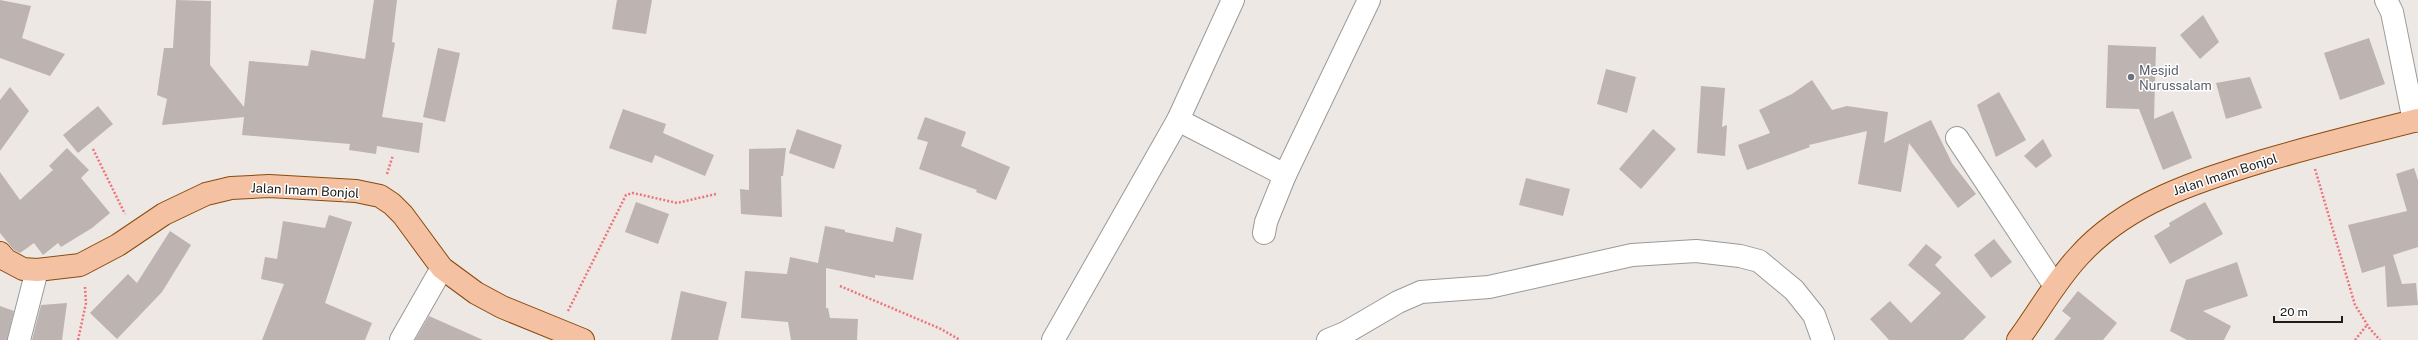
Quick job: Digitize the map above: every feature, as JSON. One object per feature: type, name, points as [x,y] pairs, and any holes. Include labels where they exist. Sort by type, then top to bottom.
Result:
[{"type":"main road","name":"Jalan Imam Bonjol","points":[[2018,340],[2055,286],[2078,256],[2103,233],[2171,191],[2222,172],[2308,148],[2416,121]]},
{"type":"main road","name":"Jalan Imam Bonjol","points":[[0,253],[15,265],[23,269],[37,270],[80,265],[136,234],[164,214],[188,201],[230,188],[269,186],[356,192],[380,196],[392,204],[403,216],[442,268],[476,293],[502,307],[583,340]]},
{"type":"street","points":[[1053,340],[1178,120],[1233,0]]},
{"type":"street","points":[[1264,233],[1266,222],[1285,175],[1369,0]]},
{"type":"street","points":[[2386,0],[2392,12],[2416,121]]},
{"type":"street","points":[[1178,120],[1285,175]]},
{"type":"street","points":[[1957,138],[2055,286]]},
{"type":"street","points":[[1328,340],[1346,333],[1391,305],[1421,292],[1490,287],[1632,255],[1696,251],[1740,256],[1759,261],[1794,290],[1814,315],[1823,340]]},
{"type":"street","points":[[401,340],[442,268]]},
{"type":"street","points":[[20,340],[37,270]]},
{"type":"path","points":[[2308,148],[2355,305],[2367,325],[2380,340]]},
{"type":"path","points":[[93,149],[112,191],[136,234]]},
{"type":"path","points":[[559,329],[626,195],[633,193],[677,203],[716,194]]},
{"type":"path","points":[[78,340],[87,295],[80,265]]},
{"type":"path","points":[[840,286],[941,329],[960,340]]},
{"type":"path","points":[[2355,340],[2367,325]]},
{"type":"building","points":[[0,0],[31,6],[22,38],[65,54],[50,76],[0,58]]},
{"type":"building","points":[[176,0],[211,1],[210,65],[244,107],[249,61],[308,66],[311,50],[365,59],[374,0],[397,0],[392,42],[395,43],[382,117],[423,123],[419,153],[377,146],[376,154],[349,150],[350,144],[242,135],[244,117],[162,125],[167,99],[157,95],[164,48],[173,48]]},
{"type":"building","points":[[617,0],[652,0],[646,34],[612,29]]},
{"type":"building","points":[[2203,15],[2219,42],[2200,59],[2180,35]]},
{"type":"building","points":[[2369,38],[2385,84],[2340,100],[2324,53]]},
{"type":"building","name":"Mesjid Nurussalam","points":[[2108,45],[2156,47],[2154,119],[2173,111],[2192,158],[2163,170],[2139,109],[2106,108]]},
{"type":"building","points":[[438,48],[460,53],[445,122],[423,117]]},
{"type":"building","points":[[1606,69],[1636,77],[1627,113],[1597,104]]},
{"type":"building","points":[[2250,77],[2262,108],[2226,119],[2216,83]]},
{"type":"building","points":[[1812,80],[1832,110],[1847,106],[1888,112],[1884,143],[1931,120],[1952,163],[1976,194],[1958,208],[1909,143],[1901,192],[1858,184],[1867,131],[1809,145],[1810,147],[1747,170],[1738,145],[1770,133],[1759,110],[1792,94]]},
{"type":"building","points":[[1701,86],[1725,88],[1722,127],[1727,125],[1725,156],[1697,153]]},
{"type":"building","points":[[10,87],[29,111],[0,151],[0,100]]},
{"type":"building","points":[[1999,92],[2026,140],[1996,157],[1977,105]]},
{"type":"building","points":[[98,106],[113,124],[78,153],[63,135]]},
{"type":"building","points":[[623,109],[666,124],[663,133],[714,155],[705,176],[655,155],[652,163],[609,148]]},
{"type":"building","points":[[925,117],[966,132],[961,146],[1010,167],[996,200],[976,192],[977,190],[919,169],[928,142],[917,139]]},
{"type":"building","points":[[797,129],[842,145],[834,169],[789,153]]},
{"type":"building","points":[[1653,129],[1676,149],[1641,189],[1619,169]]},
{"type":"building","points":[[2043,139],[2052,156],[2036,168],[2024,156]]},
{"type":"building","points":[[67,148],[89,170],[81,178],[110,213],[92,228],[61,247],[58,243],[43,255],[34,243],[20,253],[14,250],[0,233],[0,172],[20,200],[53,170],[49,166]]},
{"type":"building","points":[[786,148],[783,176],[781,176],[782,217],[741,214],[740,189],[749,190],[749,149]]},
{"type":"building","points":[[2414,168],[2418,180],[2418,247],[2393,255],[2402,284],[2416,283],[2418,305],[2387,307],[2385,266],[2362,273],[2348,225],[2407,211],[2396,174]]},
{"type":"building","points":[[1526,178],[1570,189],[1563,216],[1519,205]]},
{"type":"building","points":[[636,202],[669,214],[658,244],[625,232]]},
{"type":"building","points":[[2205,202],[2223,234],[2170,264],[2154,236],[2170,226],[2169,223]]},
{"type":"building","points":[[329,215],[352,222],[325,303],[372,323],[365,340],[262,340],[284,284],[261,279],[265,257],[277,259],[283,221],[325,228]]},
{"type":"building","points":[[825,226],[845,230],[845,232],[893,242],[896,227],[922,234],[913,280],[875,275],[875,278],[826,268],[826,308],[828,308],[830,318],[858,319],[857,340],[791,340],[788,322],[741,318],[745,271],[787,274],[790,257],[818,263]]},
{"type":"building","points":[[170,231],[191,245],[162,292],[117,339],[90,313],[128,274],[137,283]]},
{"type":"building","points":[[1994,239],[2012,262],[1991,278],[1974,255]]},
{"type":"building","points":[[1926,244],[1942,257],[1935,265],[1986,317],[1963,340],[1889,340],[1870,319],[1890,301],[1911,323],[1941,293],[1908,265]]},
{"type":"building","points":[[2237,262],[2248,296],[2203,311],[2231,326],[2224,340],[2187,340],[2170,331],[2186,280]]},
{"type":"building","points":[[681,291],[727,302],[718,340],[671,340]]},
{"type":"building","points":[[2078,291],[2117,323],[2103,340],[2054,340],[2071,318],[2062,311]]},
{"type":"building","points":[[67,303],[62,340],[32,340],[41,305]]},
{"type":"building","points":[[0,306],[14,311],[7,340],[0,340]]},
{"type":"building","points":[[429,316],[483,340],[415,340]]},
{"type":"place","name":"Mesjid Nurussalam","points":[[2131,77]]}]
